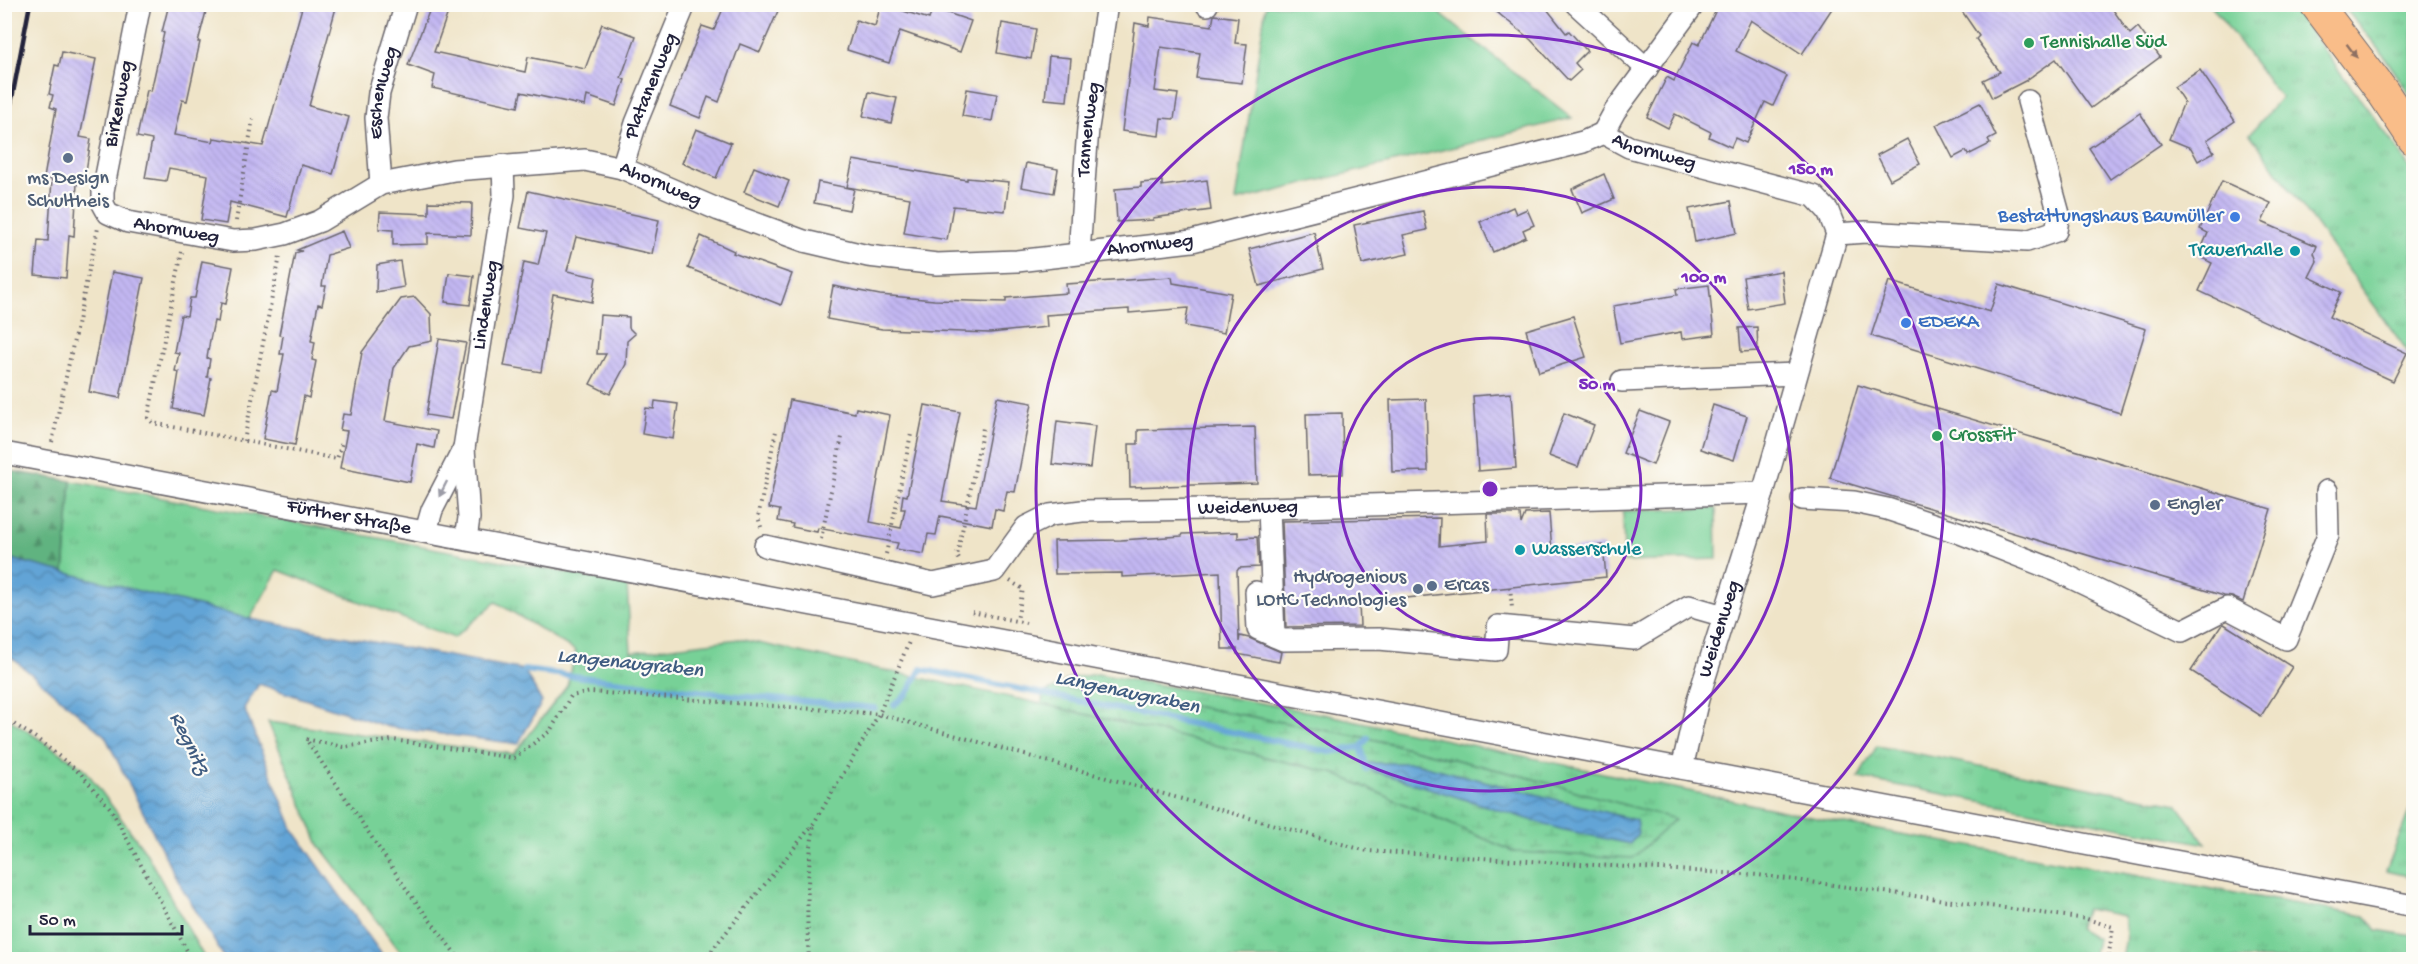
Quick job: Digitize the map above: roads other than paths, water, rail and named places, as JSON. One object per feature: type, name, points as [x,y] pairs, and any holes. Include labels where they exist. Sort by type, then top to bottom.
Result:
[{"type":"highway","points":[[2316,4],[2382,91],[2414,139]]},
{"type":"street","name":"Birkenweg","points":[[104,204],[103,191],[140,4]]},
{"type":"street","name":"Eschenweg","points":[[381,184],[376,118],[378,101],[384,70],[406,4]]},
{"type":"street","name":"Platanenweg","points":[[622,168],[636,123],[685,4]]},
{"type":"street","name":"Tannenweg","points":[[1079,254],[1088,128],[1107,4]]},
{"type":"street","points":[[1576,4],[1647,69]]},
{"type":"street","points":[[1602,133],[1694,4]]},
{"type":"street","points":[[1837,234],[1866,232],[2026,241],[2055,231],[2059,214],[2028,101]]},
{"type":"street","name":"Ahornweg","points":[[104,204],[108,213],[116,219],[186,234],[233,241],[256,240],[285,234],[320,221],[381,184],[454,170],[585,160],[622,168],[719,210],[804,241],[868,256],[937,264],[1017,261],[1192,241],[1582,142],[1602,133],[1629,147],[1814,196],[1828,211],[1837,234]]},
{"type":"street","name":"Lindenweg","points":[[466,539],[469,518],[464,448],[504,195],[503,165]]},
{"type":"street","name":"Weidenweg","points":[[1682,768],[1698,699],[1763,493],[1837,234]]},
{"type":"street","points":[[1622,381],[1795,375]]},
{"type":"street","name":"Lindenweg","points":[[426,531],[432,510],[464,448]]},
{"type":"street","name":"Fürther Straße","points":[[4,453],[2414,906]]},
{"type":"street","points":[[1802,499],[1854,502],[1887,509],[1960,533],[2057,571],[2182,632],[2227,608],[2286,639],[2328,535],[2327,491]]},
{"type":"street","name":"Weidenweg","points":[[765,546],[933,584],[994,571],[1026,527],[1050,515],[1082,511],[1269,508],[1763,493]]},
{"type":"street","points":[[1269,508],[1274,636]]},
{"type":"street","points":[[1256,592],[1258,629],[1283,640],[1379,639],[1496,650],[1498,626],[1634,639],[1689,606],[1724,616]]},
{"type":"water","name":"Regnitz","points":[[4,557],[250,619],[524,670],[542,702],[518,744],[388,727],[259,684],[244,708],[294,831],[385,959],[225,959],[176,878],[105,736],[5,652]]},
{"type":"water","points":[[1369,763],[1414,763],[1636,820],[1638,833],[1630,844],[1560,829],[1367,769]]},
{"type":"waterway","name":"Langenaugraben","points":[[894,705],[907,694],[921,669],[1330,752],[1361,747],[1368,738]]},
{"type":"waterway","name":"Langenaugraben","points":[[524,670],[739,696],[875,708]]},
{"type":"waterway","points":[[1361,747],[1367,769]]},
{"type":"railway","points":[[4,140],[30,4]]},
{"type":"place","name":"Tennishalle Süd","points":[[2029,43]]},
{"type":"place","name":"ms Design Schultheis","points":[[68,158]]},
{"type":"place","name":"Bestattungshaus Baumüller","points":[[2235,217]]},
{"type":"place","name":"Trauerhalle","points":[[2295,251]]},
{"type":"place","name":"EDEKA","points":[[1906,323]]},
{"type":"place","name":"CrossFit","points":[[1937,436]]},
{"type":"place","name":"Engler","points":[[2155,505]]},
{"type":"place","name":"Wasserschule","points":[[1520,550]]},
{"type":"place","name":"Ercas","points":[[1432,586]]},
{"type":"place","name":"Hydrogenious LOHC Technologies","points":[[1418,589]]}]
